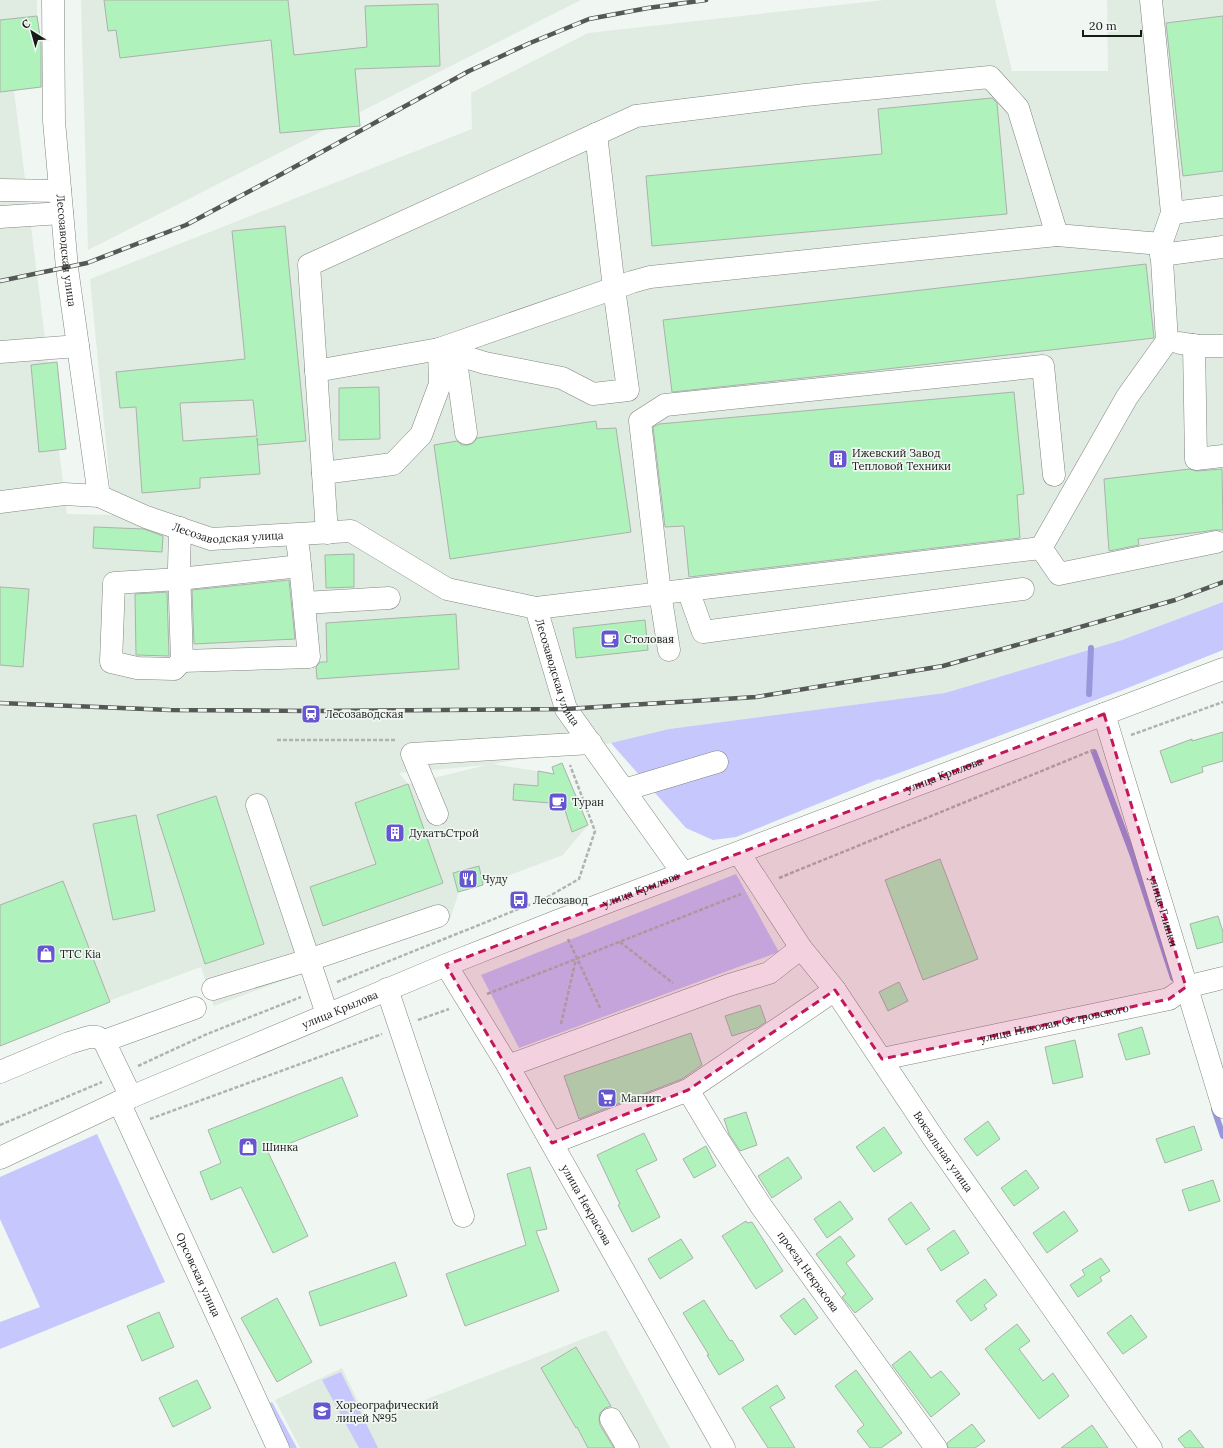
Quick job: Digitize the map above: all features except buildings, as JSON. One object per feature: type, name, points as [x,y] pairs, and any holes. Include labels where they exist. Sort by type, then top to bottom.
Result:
[{"type":"street","name":"Лесозаводская улица","points":[[53,0],[54,121],[67,268],[99,496],[146,517],[211,539],[351,531],[447,589],[536,608],[566,709],[683,873]]},
{"type":"street","points":[[1041,548],[1127,397],[1167,341],[1161,249],[1172,213],[1151,0]]},
{"type":"street","points":[[328,533],[309,265],[636,116],[805,95],[990,77],[1018,108],[1057,235]]},
{"type":"street","points":[[447,352],[485,363],[562,378],[593,394],[628,390],[614,288],[596,134]]},
{"type":"street","points":[[0,190],[60,191]]},
{"type":"street","points":[[1172,213],[1223,207]]},
{"type":"street","points":[[0,217],[62,213]]},
{"type":"street","points":[[316,371],[447,352],[614,288],[650,277],[1057,235],[1161,249],[1223,247]]},
{"type":"street","points":[[1167,341],[1194,345],[1223,346]]},
{"type":"street","points":[[1194,345],[1196,459],[1223,456]]},
{"type":"street","points":[[0,352],[78,346]]},
{"type":"street","points":[[447,352],[466,433]]},
{"type":"street","points":[[323,473],[393,464],[421,435],[440,384],[447,352]]},
{"type":"street","points":[[669,650],[660,593],[640,421],[665,404],[1043,366],[1054,475]]},
{"type":"street","points":[[0,502],[64,494],[99,496]]},
{"type":"street","points":[[180,528],[179,579],[182,661]]},
{"type":"street","points":[[296,535],[300,566],[309,657],[182,661],[174,669],[137,668],[111,662],[114,583],[179,579],[300,566]]},
{"type":"street","points":[[1041,548],[1059,574],[1216,542]]},
{"type":"street","points":[[536,608],[1041,548]]},
{"type":"street","points":[[688,590],[702,632],[1023,589]]},
{"type":"street","points":[[304,604],[389,598]]},
{"type":"street","name":"улица Крылова","points":[[0,1158],[125,1099],[446,965],[683,873],[1223,669]]},
{"type":"street","name":"улица Глинки","points":[[1104,714],[1223,1107]]},
{"type":"street","points":[[437,814],[412,754],[591,744]]},
{"type":"street","points":[[624,790],[717,762]]},
{"type":"street","points":[[257,805],[327,1014]]},
{"type":"street","name":"Вокзальная улица","points":[[739,853],[801,948],[835,990],[934,1139],[1151,1448]]},
{"type":"street","points":[[213,989],[309,960],[438,916]]},
{"type":"street","points":[[508,1066],[729,985],[769,973],[801,948]]},
{"type":"street","name":"улица Некрасова","points":[[446,965],[508,1066],[724,1448]]},
{"type":"street","name":"улица Николая Островского","points":[[882,1059],[1169,999],[1186,987],[1223,978]]},
{"type":"street","points":[[387,989],[463,1216]]},
{"type":"street","points":[[552,1143],[688,1090],[835,990]]},
{"type":"street","points":[[0,1072],[76,1041],[89,1037],[97,1037],[104,1041],[195,1008]]},
{"type":"street","name":"Орсовская улица","points":[[104,1041],[121,1074],[130,1127],[278,1448]]},
{"type":"street","name":"проезд Некрасова","points":[[688,1090],[760,1206],[936,1448]]},
{"type":"street","points":[[611,1419],[628,1448]]},
{"type":"path","points":[[130,1127],[468,1002],[761,886],[1112,742],[1223,702]]},
{"type":"path","points":[[277,740],[403,740]]},
{"type":"path","points":[[0,1125],[121,1074],[207,1034],[546,898],[579,879],[595,831],[572,767],[556,745]]},
{"type":"path","points":[[546,898],[560,920],[576,959],[610,1029]]},
{"type":"path","points":[[620,942],[694,998]]},
{"type":"path","points":[[555,1049],[576,959]]},
{"type":"highlighted area","points":[[1104,714],[1186,987],[1169,999],[882,1059],[835,990],[688,1090],[552,1143],[446,965]]},
{"type":"shaded area","points":[[0,0],[37,0],[37,16],[47,87],[14,91],[67,514],[113,515],[90,279],[472,129],[471,93],[588,33],[884,0],[995,0],[1012,71],[1108,71],[1107,0],[1223,0],[1223,602],[1122,640],[945,693],[669,729],[611,743],[493,764],[568,776],[588,825],[563,855],[459,892],[450,919],[214,1006],[201,967],[0,1041]],"holes":[[[487,765],[408,784],[399,773]]]},
{"type":"shaded area","points":[[81,0],[581,0],[88,250]]},
{"type":"shaded area","points":[[1223,602],[1223,650],[1125,689],[880,780],[879,779],[736,837],[713,840],[686,828],[611,743],[669,729],[945,693],[1122,640]]},
{"type":"shaded area","points":[[736,874],[779,952],[519,1048],[481,975]]},
{"type":"shaded area","points":[[97,1134],[165,1282],[0,1349],[0,1322],[40,1307],[0,1219],[0,1177]]},
{"type":"shaded area","points":[[606,1330],[670,1448],[300,1448],[275,1400],[342,1368],[368,1422]]},
{"type":"shaded area","points":[[341,1372],[378,1448],[359,1448],[322,1380]]},
{"type":"shaded area","points":[[272,1402],[297,1448],[290,1448],[267,1405]]},
{"type":"waterway","points":[[1089,694],[1091,648]]},
{"type":"waterway","points":[[1094,752],[1133,856],[1173,978]]},
{"type":"waterway","points":[[1214,1109],[1223,1136]]},
{"type":"railway","points":[[0,281],[87,263],[186,225],[469,71],[530,43],[589,19],[648,8],[706,0]]},
{"type":"railway","points":[[0,703],[170,710],[311,711],[566,709],[756,697],[943,666],[1175,600],[1223,582]]},
{"type":"place","name":"Ижевский Завод Тепловой Техники","points":[[838,459]]},
{"type":"place","name":"Столовая","points":[[610,639]]},
{"type":"place","name":"Лесозаводская","points":[[311,714]]},
{"type":"place","name":"Туран","points":[[558,802]]},
{"type":"place","name":"ДукатъСтрой","points":[[395,833]]},
{"type":"place","name":"Чуду","points":[[468,879]]},
{"type":"place","name":"Лесозавод","points":[[519,900]]},
{"type":"place","name":"ТТС Kia","points":[[46,954]]},
{"type":"place","name":"Магнит","points":[[607,1098]]},
{"type":"place","name":"Шинка","points":[[248,1147]]},
{"type":"place","name":"Хореографический лицей №95","points":[[322,1411]]}]
